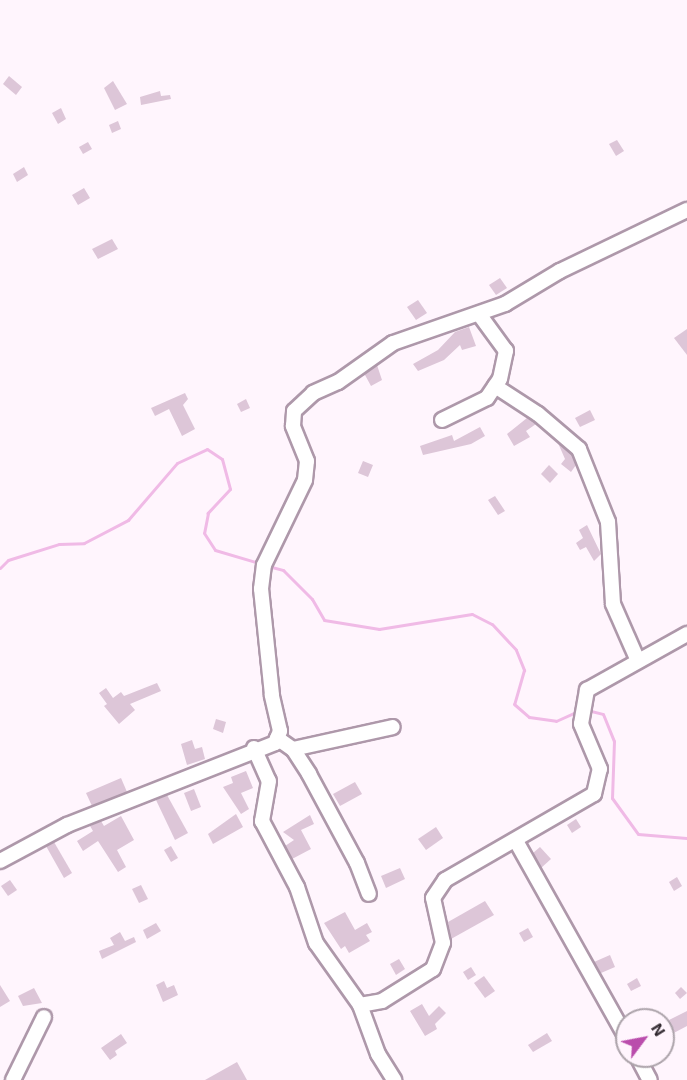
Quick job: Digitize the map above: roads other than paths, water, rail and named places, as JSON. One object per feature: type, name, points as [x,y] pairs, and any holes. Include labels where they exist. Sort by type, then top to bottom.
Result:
[{"type":"street","points":[[0,861],[67,825],[254,748],[274,743],[280,731],[272,695],[261,589],[264,565],[305,480],[307,461],[292,426],[294,411],[313,393],[339,382],[393,343],[479,314],[687,210]]},
{"type":"street","points":[[442,420],[487,398],[495,386],[506,351],[479,314]]},
{"type":"street","points":[[495,386],[538,414],[579,449],[608,522],[613,604],[638,661]]},
{"type":"street","points":[[360,1005],[382,1001],[433,969],[443,943],[433,898],[445,880],[594,794],[600,769],[581,724],[587,690],[687,634]]},
{"type":"street","points":[[293,749],[393,727]]},
{"type":"street","points":[[277,738],[293,749],[357,863],[369,894]]},
{"type":"street","points":[[254,748],[269,780],[262,821],[297,887],[316,943],[360,1005],[378,1054],[394,1080]]},
{"type":"street","points":[[516,841],[615,1018]]},
{"type":"street","points":[[13,1080],[44,1017]]},
{"type":"waterway","points":[[0,568],[8,560],[59,544],[84,543],[128,520],[177,463],[207,449],[222,459],[230,489],[208,513],[204,533],[215,550],[259,563]]},
{"type":"waterway","points":[[268,566],[283,570],[312,599],[324,620],[379,629],[472,614],[492,624],[516,650],[524,670],[514,704],[529,717],[556,721],[578,711]]},
{"type":"waterway","points":[[587,710],[603,714],[614,741],[612,798],[638,834],[687,838]]}]
